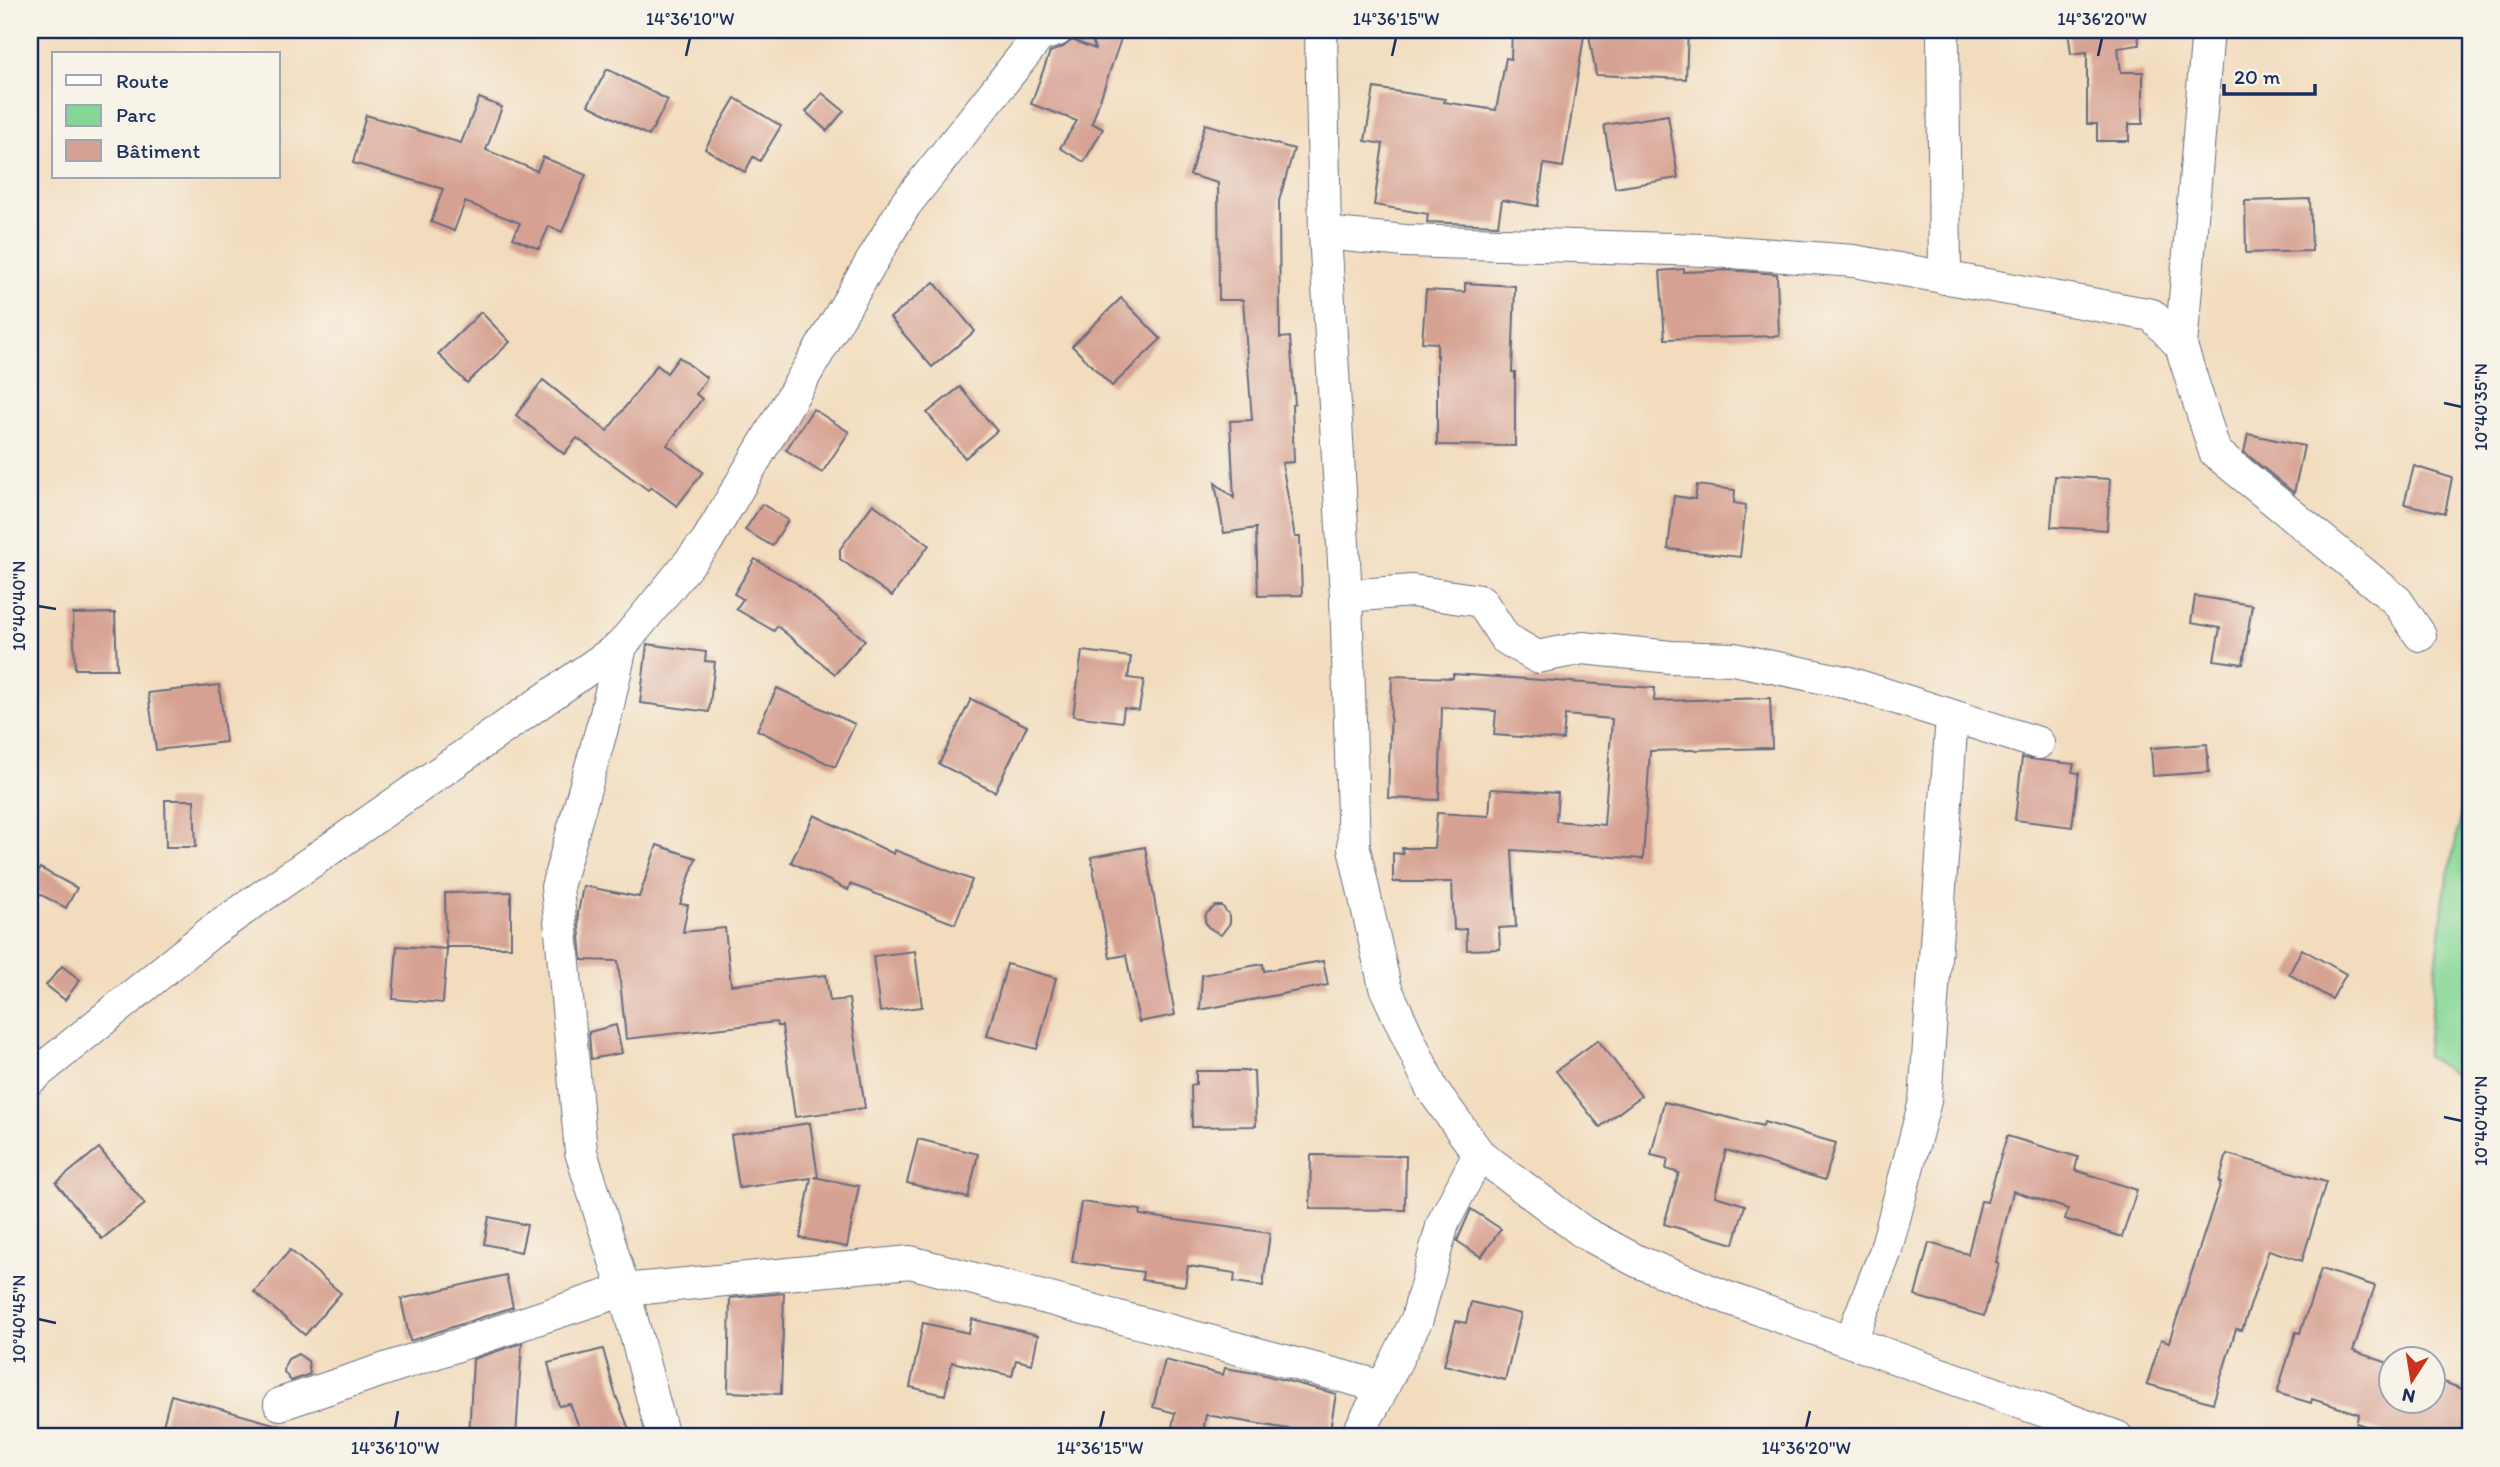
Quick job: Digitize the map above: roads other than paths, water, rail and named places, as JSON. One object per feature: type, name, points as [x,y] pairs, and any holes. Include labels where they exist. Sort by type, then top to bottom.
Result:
[{"type":"street","points":[[30,1079],[211,932],[621,646],[707,541],[905,205],[1039,36],[1057,30]]},
{"type":"street","points":[[1321,30],[1325,233],[1346,596],[1354,848],[1385,987],[1432,1089],[1479,1154],[1583,1233],[1637,1261],[1728,1298],[1852,1340],[2117,1437]]},
{"type":"street","points":[[1943,30],[1945,278]]},
{"type":"street","points":[[2208,30],[2181,346],[2215,452],[2397,601],[2420,635]]},
{"type":"street","points":[[1325,233],[1405,241],[1704,250],[1854,261],[2152,315],[2181,346]]},
{"type":"street","points":[[1346,596],[1412,590],[1481,601],[1505,638],[1537,657],[1583,648],[1671,657],[1734,659],[1849,683],[2038,743]]},
{"type":"street","points":[[621,646],[606,714],[557,887],[581,1152],[624,1290],[663,1437]]},
{"type":"street","points":[[1852,1340],[1885,1254],[1925,1101],[1952,716]]},
{"type":"street","points":[[1356,1437],[1417,1319],[1443,1223],[1479,1154]]},
{"type":"street","points":[[280,1404],[624,1290],[910,1262],[1383,1387]]}]
